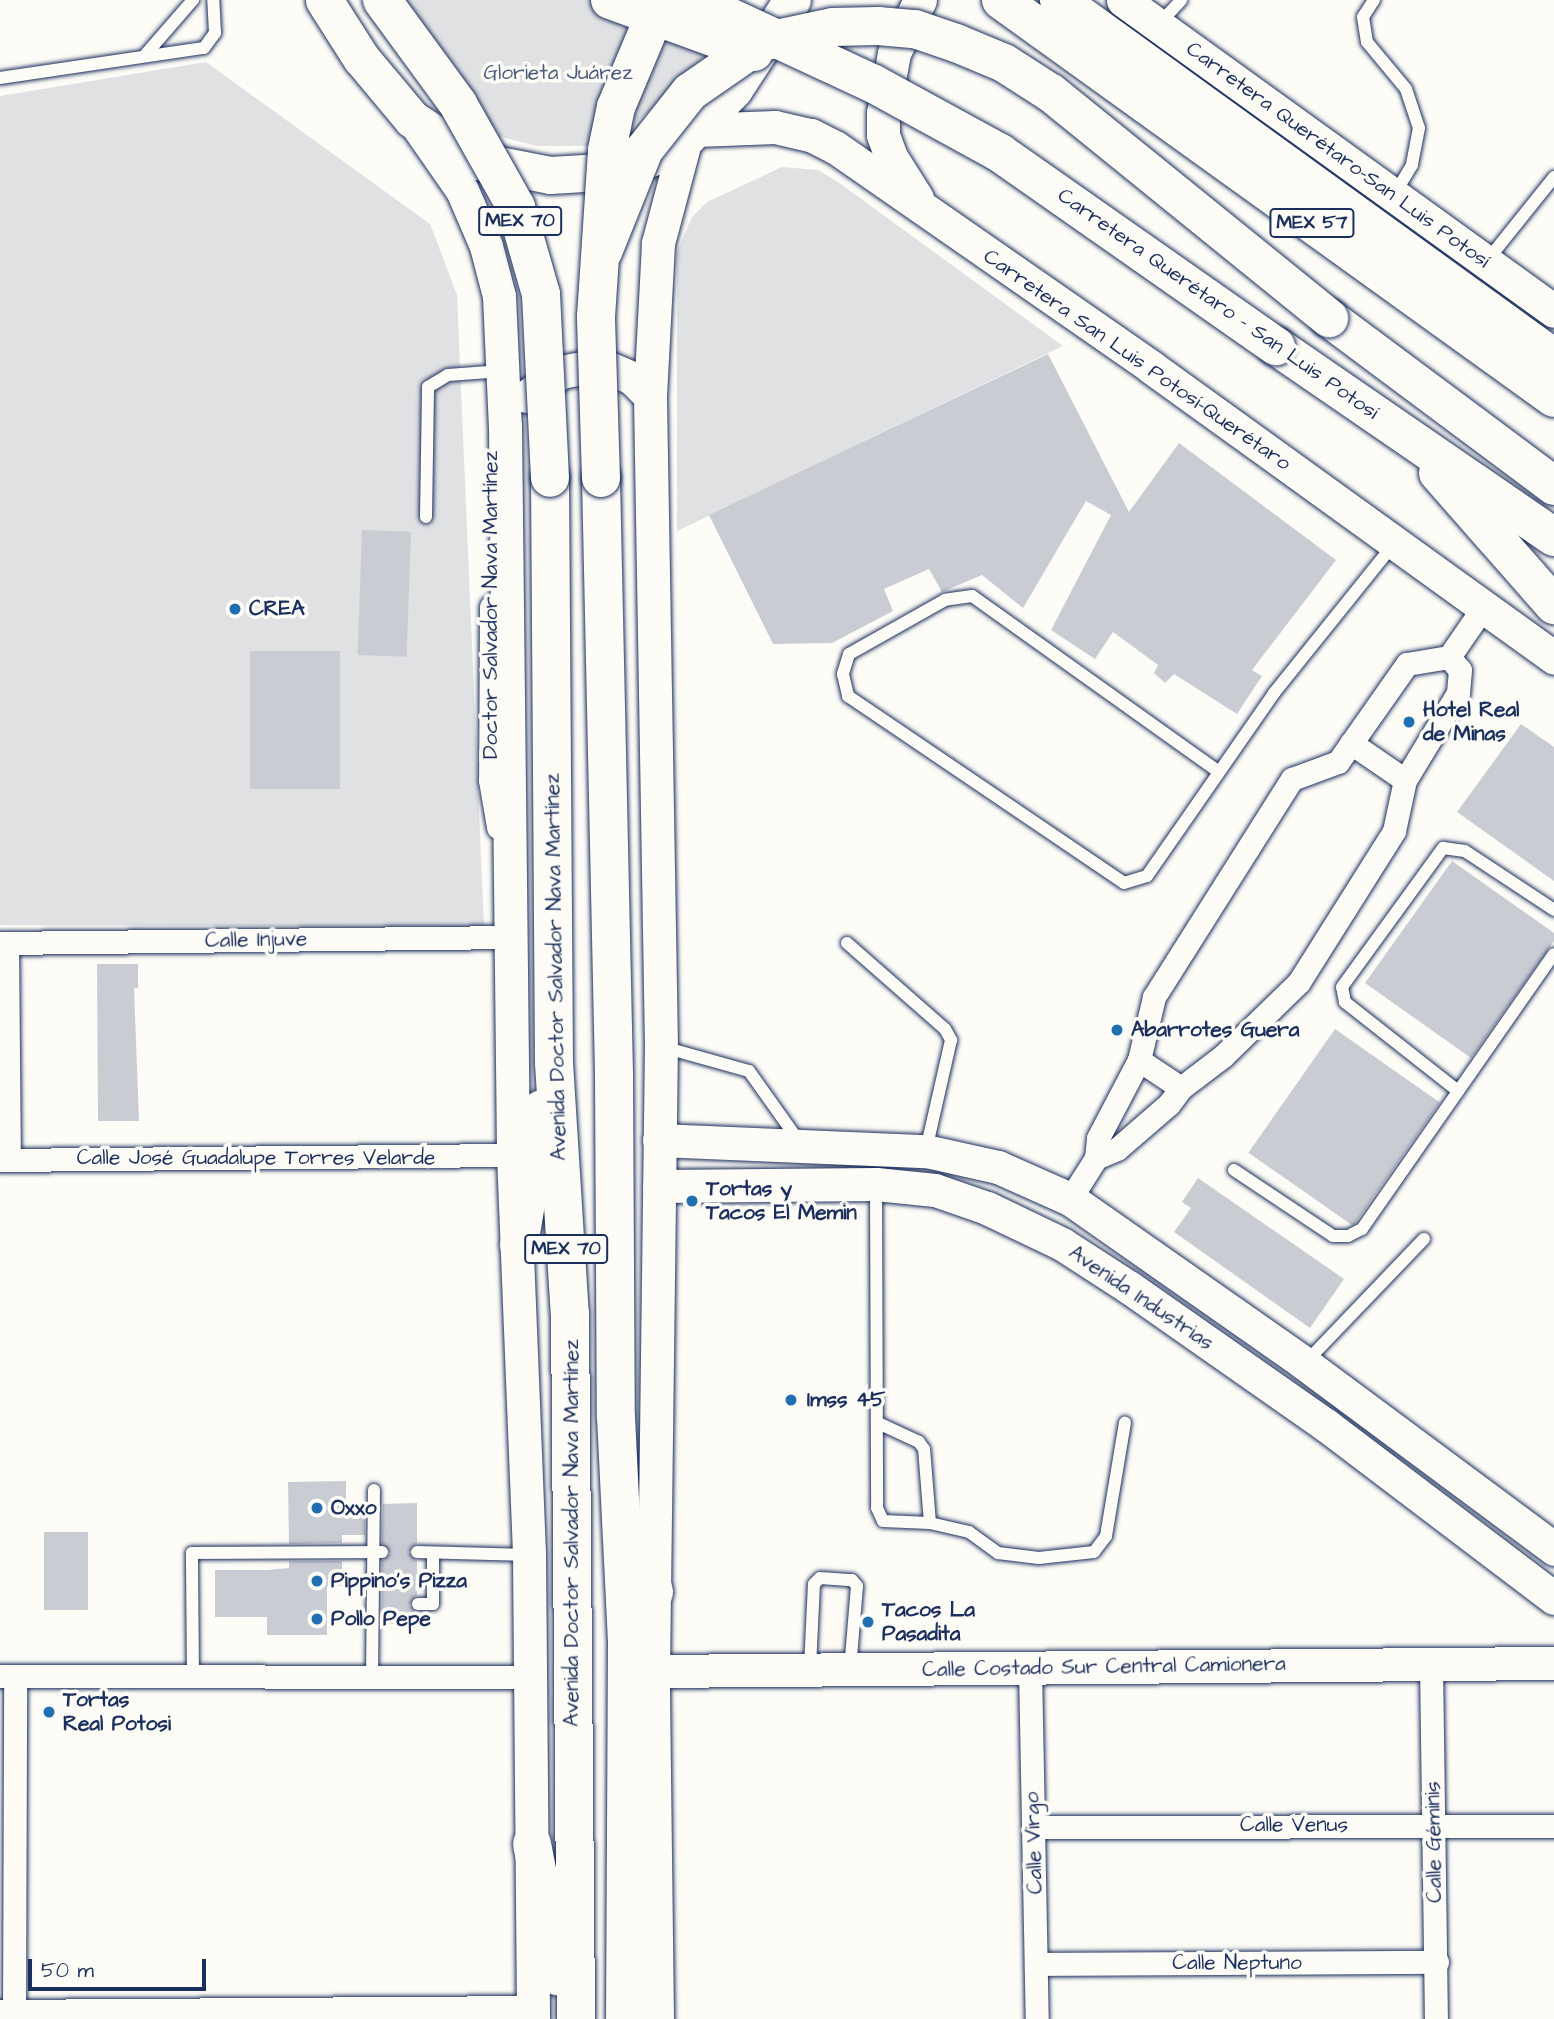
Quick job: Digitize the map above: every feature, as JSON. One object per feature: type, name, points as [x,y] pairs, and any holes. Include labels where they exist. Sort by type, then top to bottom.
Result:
[{"type":"highway","name":"Avenida Doctor Salvador Nava Martínez","points":[[382,0],[458,104],[516,208],[541,294],[550,478],[554,1063],[570,1314],[576,2019]]},
{"type":"highway","points":[[610,0],[746,50],[874,84]]},
{"type":"highway","name":"Avenida Doctor Salvador Nava Martínez","points":[[625,2019],[627,1640],[616,1417],[614,1062],[596,317],[604,252],[607,150],[616,107],[661,0]]},
{"type":"highway","points":[[693,0],[874,84]]},
{"type":"highway","points":[[616,107],[711,0]]},
{"type":"highway","name":"MEX 57","points":[[1002,0],[1554,398]]},
{"type":"highway","points":[[1059,0],[1554,358]]},
{"type":"highway","points":[[604,252],[644,150],[690,92],[762,43],[833,27],[915,29],[1004,63],[1051,93],[1329,318],[1554,486]]},
{"type":"highway","name":"Carretera Querétaro - San Luis Potosí","points":[[874,84],[1000,153],[1554,537]]},
{"type":"highway","points":[[1397,427],[1554,605]]},
{"type":"highway","points":[[520,1245],[541,1110],[554,1063]]},
{"type":"highway","points":[[616,1417],[630,1458],[641,1549],[654,1592]]},
{"type":"highway","points":[[532,1844],[544,2015]]},
{"type":"main road","points":[[324,0],[361,58],[412,119],[478,161],[550,175],[601,172],[650,158],[691,134],[734,89],[792,0]]},
{"type":"main road","points":[[920,0],[885,82],[883,135],[905,183],[927,212]]},
{"type":"main road","name":"Carretera Querétaro-San Luis Potosí","points":[[1123,0],[1554,310]]},
{"type":"main road","name":"Avenida Doctor Salvador Nava Martínez","points":[[412,119],[462,190],[486,246],[499,296],[497,371],[512,925],[513,1155],[520,1245],[529,1555],[532,1844]]},
{"type":"main road","name":"Carretera San Luis Potosí-Querétaro","points":[[691,134],[775,127],[811,135],[927,212],[1554,659]]},
{"type":"main road","points":[[657,2019],[653,1671],[661,1047],[650,396],[658,243],[691,134]]},
{"type":"main road","points":[[499,426],[529,393],[561,372],[611,369],[632,378],[650,396]]},
{"type":"main road","name":"Avenida Industrias","points":[[659,1140],[800,1143],[877,1165],[935,1190],[987,1208],[1062,1244],[1229,1358],[1554,1598]]},
{"type":"main road","name":"Avenida Industrias","points":[[659,1186],[877,1165],[926,1151],[998,1167],[1070,1199],[1304,1363],[1554,1549]]},
{"type":"main road","points":[[1229,1358],[1299,1390],[1331,1383]]},
{"type":"main road","name":"Calle Costado Sur Central Camionera","points":[[653,1671],[1554,1663]]},
{"type":"street","points":[[1070,1199],[1096,1158],[1098,1138],[1139,1060],[1154,997],[1292,779],[1338,762],[1407,664],[1449,657],[1482,609]]},
{"type":"street","points":[[1096,1158],[1117,1149],[1170,1104],[1181,1088],[1223,1056],[1299,982],[1394,831],[1405,780],[1458,693],[1460,670],[1449,657]]},
{"type":"street","points":[[1351,743],[1405,780]]},
{"type":"street","name":"Calle Injuve","points":[[4,943],[512,925]]},
{"type":"street","points":[[4,943],[4,1160]]},
{"type":"street","points":[[1139,1060],[1181,1088]]},
{"type":"street","name":"Calle José Guadalupe Torres Velarde","points":[[4,1160],[513,1155]]},
{"type":"street","name":"Calle Géminis","points":[[1431,1664],[1436,2019]]},
{"type":"street","name":"Calle Virgo","points":[[1030,1668],[1037,2019]]},
{"type":"street","points":[[530,1677],[7,1676],[10,2013],[544,2015]]},
{"type":"street","name":"Calle Venus","points":[[1033,1827],[1434,1824],[1554,1826]]},
{"type":"street","name":"Calle Neptuno","points":[[1037,1964],[1437,1962]]},
{"type":"lane","points":[[146,54],[193,0]]},
{"type":"lane","points":[[0,78],[146,54],[204,48],[215,33],[213,0]]},
{"type":"lane","points":[[1158,25],[1181,0]]},
{"type":"lane","points":[[1374,0],[1363,17],[1367,42],[1406,89],[1419,128],[1412,165],[1394,195]]},
{"type":"lane","points":[[1486,262],[1554,177]]},
{"type":"lane","points":[[426,517],[428,387],[448,375],[497,371]]},
{"type":"lane","points":[[1219,772],[972,596],[945,600],[849,654],[843,674],[848,696],[1124,883],[1147,876],[1274,693],[1394,544]]},
{"type":"lane","points":[[1458,1091],[1345,1002],[1342,987],[1443,848],[1465,851],[1554,910]]},
{"type":"lane","points":[[847,943],[945,1029],[951,1040],[926,1151]]},
{"type":"lane","points":[[1234,1170],[1334,1236],[1348,1236],[1362,1229],[1554,954]]},
{"type":"lane","points":[[661,1047],[750,1071],[800,1143]]},
{"type":"lane","points":[[877,1165],[879,1515],[883,1521],[930,1523],[969,1532],[998,1553],[1039,1558],[1094,1552],[1106,1536],[1125,1423]]},
{"type":"lane","points":[[1304,1363],[1424,1239]]},
{"type":"lane","points":[[878,1423],[919,1442],[924,1449],[930,1523]]},
{"type":"lane","points":[[372,1677],[378,1604],[374,1490]]},
{"type":"lane","points":[[193,1677],[192,1553],[378,1552]]},
{"type":"lane","points":[[417,1552],[529,1555]]},
{"type":"lane","points":[[418,1604],[433,1604],[433,1553]]},
{"type":"lane","points":[[810,1670],[814,1584],[820,1578],[852,1580],[857,1586],[850,1670]]},
{"type":"green space","name":"Glorieta Juárez","points":[[368,0],[748,0],[679,86],[607,146],[537,146],[475,130]]},
{"type":"green space","name":"CREA","points":[[206,62],[430,224],[457,295],[484,927],[0,925],[0,96]]},
{"type":"green space","points":[[782,167],[818,170],[838,182],[1063,346],[677,531],[677,252],[692,217],[707,202]]},
{"type":"building","points":[[1048,354],[1129,512],[1179,443],[1336,560],[1252,670],[1262,676],[1237,714],[1174,674],[1165,683],[1154,673],[1158,665],[1113,632],[1095,659],[1051,630],[1111,515],[1086,501],[1023,608],[982,575],[942,592],[929,569],[884,589],[893,611],[832,643],[773,644],[709,515]]},
{"type":"building","points":[[362,530],[411,532],[407,657],[358,655]]},
{"type":"building","points":[[250,651],[340,651],[340,789],[250,789]]},
{"type":"building","points":[[1521,724],[1554,747],[1554,881],[1457,812]]},
{"type":"building","points":[[1452,861],[1554,933],[1554,941],[1471,1058],[1365,983]]},
{"type":"building","points":[[97,964],[138,964],[138,988],[134,988],[139,1121],[98,1121]]},
{"type":"building","points":[[1335,1029],[1440,1102],[1353,1226],[1248,1153]]},
{"type":"building","points":[[1198,1178],[1344,1279],[1310,1328],[1174,1232],[1191,1208],[1182,1202]]},
{"type":"building","name":"Oxxo","points":[[346,1481],[346,1504],[365,1504],[365,1535],[342,1535],[342,1543],[289,1544],[288,1482]]},
{"type":"building","points":[[417,1503],[417,1543],[408,1552],[417,1561],[417,1595],[409,1605],[418,1613],[418,1624],[382,1624],[382,1561],[391,1553],[382,1543],[383,1504]]},
{"type":"building","points":[[44,1532],[88,1532],[88,1610],[44,1610]]},
{"type":"building","points":[[289,1561],[342,1561],[342,1586],[327,1586],[327,1635],[267,1635],[267,1617],[215,1617],[215,1570],[289,1568]]},
{"type":"place","name":"CREA","points":[[235,609]]},
{"type":"place","name":"Hotel Real de Minas","points":[[1409,722]]},
{"type":"place","name":"Abarrotes Guera","points":[[1117,1030]]},
{"type":"place","name":"Tortas y Tacos El Memin","points":[[692,1201]]},
{"type":"place","name":"Imss 45","points":[[791,1400]]},
{"type":"place","name":"Oxxo","points":[[317,1508]]},
{"type":"place","name":"Pippino's Pizza","points":[[317,1581]]},
{"type":"place","name":"Pollo Pepe","points":[[317,1619]]},
{"type":"place","name":"Tacos La Pasadita","points":[[868,1622]]},
{"type":"place","name":"Tortas Real Potosi","points":[[49,1712]]}]
